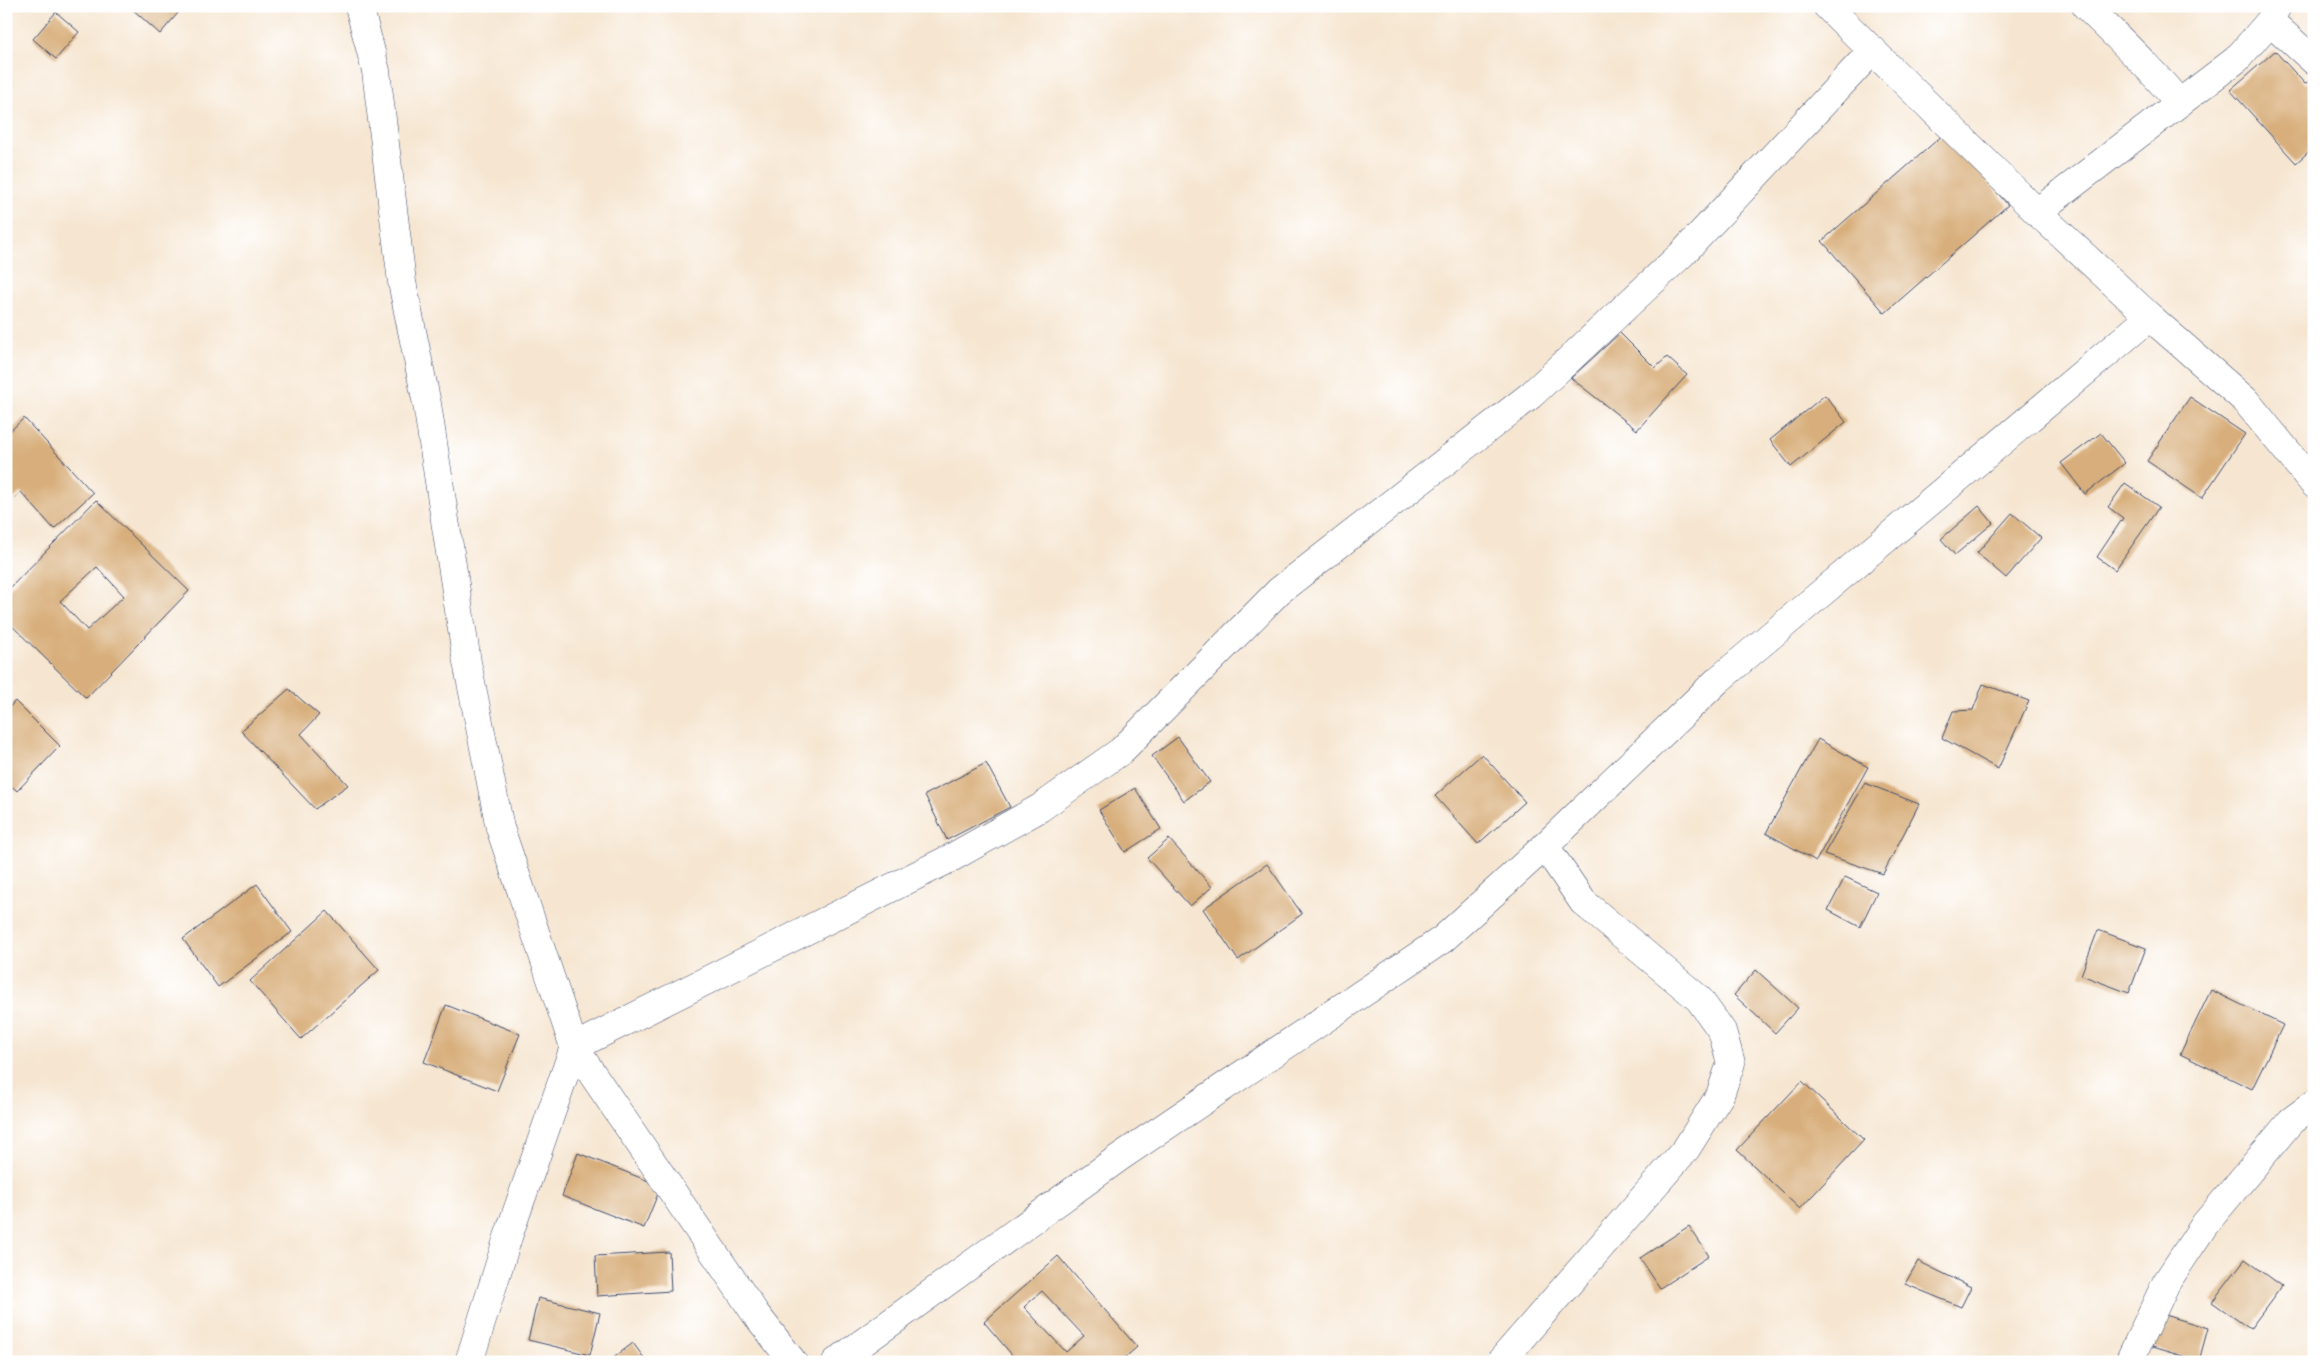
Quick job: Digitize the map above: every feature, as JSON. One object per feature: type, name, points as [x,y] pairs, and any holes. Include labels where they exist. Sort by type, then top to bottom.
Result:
[{"type":"street","points":[[359,6],[376,71],[402,282],[428,404],[467,662],[500,828],[574,1047],[755,1313],[792,1362]]},
{"type":"street","points":[[1827,6],[2037,212],[2150,317],[2245,400],[2314,484]]},
{"type":"street","points":[[2086,6],[2130,51],[2156,74],[2179,103]]},
{"type":"street","points":[[2037,212],[2237,59],[2274,14],[2314,61]]},
{"type":"street","points":[[469,1362],[508,1237],[574,1047],[951,858],[1040,808],[1121,751],[1279,591],[1531,395],[1683,253],[1873,50]]},
{"type":"street","points":[[836,1362],[1120,1156],[1442,938],[1544,846],[1718,680],[2150,317]]},
{"type":"street","points":[[1500,1362],[1686,1148],[1720,1095],[1731,1063],[1722,1031],[1699,999],[1583,902],[1544,846]]},
{"type":"street","points":[[2129,1362],[2166,1283],[2205,1224],[2291,1121],[2314,1104]]},
{"type":"building","points":[[129,6],[184,6],[160,34]]},
{"type":"building","points":[[56,12],[79,32],[56,59],[33,39]]},
{"type":"building","points":[[2275,51],[2305,84],[2309,81],[2314,86],[2314,147],[2296,163],[2230,90]]},
{"type":"building","points":[[1945,133],[2008,205],[1885,313],[1822,241]]},
{"type":"building","points":[[1620,333],[1655,368],[1667,357],[1687,375],[1637,430],[1571,378]]},
{"type":"building","points":[[1825,395],[1846,422],[1791,467],[1770,440]]},
{"type":"building","points":[[2190,397],[2245,434],[2202,498],[2147,461]]},
{"type":"building","points":[[24,418],[93,493],[54,529],[21,492],[6,506],[6,435]]},
{"type":"building","points":[[2101,433],[2125,463],[2085,494],[2061,463]]},
{"type":"building","points":[[2125,483],[2159,507],[2115,570],[2097,557],[2123,518],[2108,507]]},
{"type":"building","points":[[96,500],[189,591],[86,698],[6,620],[6,592]],"holes":[[[97,567],[124,596],[87,630],[60,601]]]},
{"type":"building","points":[[1979,506],[1993,523],[1955,555],[1941,539]]},
{"type":"building","points":[[2012,513],[2041,538],[2006,578],[1977,553]]},
{"type":"building","points":[[1983,684],[2029,701],[1998,769],[1942,738],[1953,711],[1973,710]]},
{"type":"building","points":[[289,689],[319,715],[301,734],[348,785],[315,809],[241,731]]},
{"type":"building","points":[[15,701],[60,746],[17,791],[6,781],[6,711]]},
{"type":"building","points":[[1178,737],[1210,782],[1184,801],[1152,756]]},
{"type":"building","points":[[1818,739],[1868,767],[1816,861],[1766,833]]},
{"type":"building","points":[[1482,754],[1525,802],[1478,844],[1435,796]]},
{"type":"building","points":[[986,763],[1010,807],[947,840],[925,795]]},
{"type":"building","points":[[1865,783],[1919,804],[1883,874],[1824,854]]},
{"type":"building","points":[[1135,788],[1161,829],[1125,852],[1099,810]]},
{"type":"building","points":[[1169,839],[1212,887],[1190,906],[1147,858]]},
{"type":"building","points":[[1267,864],[1302,914],[1238,960],[1203,909]]},
{"type":"building","points":[[1845,877],[1877,892],[1860,927],[1828,910]]},
{"type":"building","points":[[257,884],[292,932],[218,987],[183,939]]},
{"type":"building","points":[[327,911],[379,970],[301,1039],[250,981]]},
{"type":"building","points":[[2098,930],[2146,948],[2129,993],[2081,975]]},
{"type":"building","points":[[1756,970],[1798,1008],[1775,1033],[1734,995]]},
{"type":"building","points":[[2211,990],[2283,1025],[2252,1089],[2180,1054]]},
{"type":"building","points":[[446,1005],[520,1034],[497,1091],[424,1062]]},
{"type":"building","points":[[1802,1081],[1864,1140],[1800,1209],[1737,1150]]},
{"type":"building","points":[[578,1153],[661,1186],[644,1228],[562,1196]]},
{"type":"building","points":[[1689,1226],[1709,1256],[1660,1288],[1640,1258]]},
{"type":"building","points":[[669,1252],[671,1291],[597,1296],[595,1256]]},
{"type":"building","points":[[1058,1256],[1137,1347],[1120,1362],[1018,1362],[984,1322]],"holes":[[[1042,1291],[1084,1336],[1066,1352],[1024,1307]]]},
{"type":"building","points":[[2245,1259],[2282,1286],[2250,1329],[2212,1302]]},
{"type":"building","points":[[1918,1261],[1971,1287],[1961,1307],[1905,1284]]},
{"type":"building","points":[[538,1298],[600,1313],[590,1355],[528,1340]]},
{"type":"building","points":[[2162,1314],[2208,1328],[2199,1361],[2152,1347]]},
{"type":"building","points":[[633,1343],[647,1362],[608,1362]]}]
